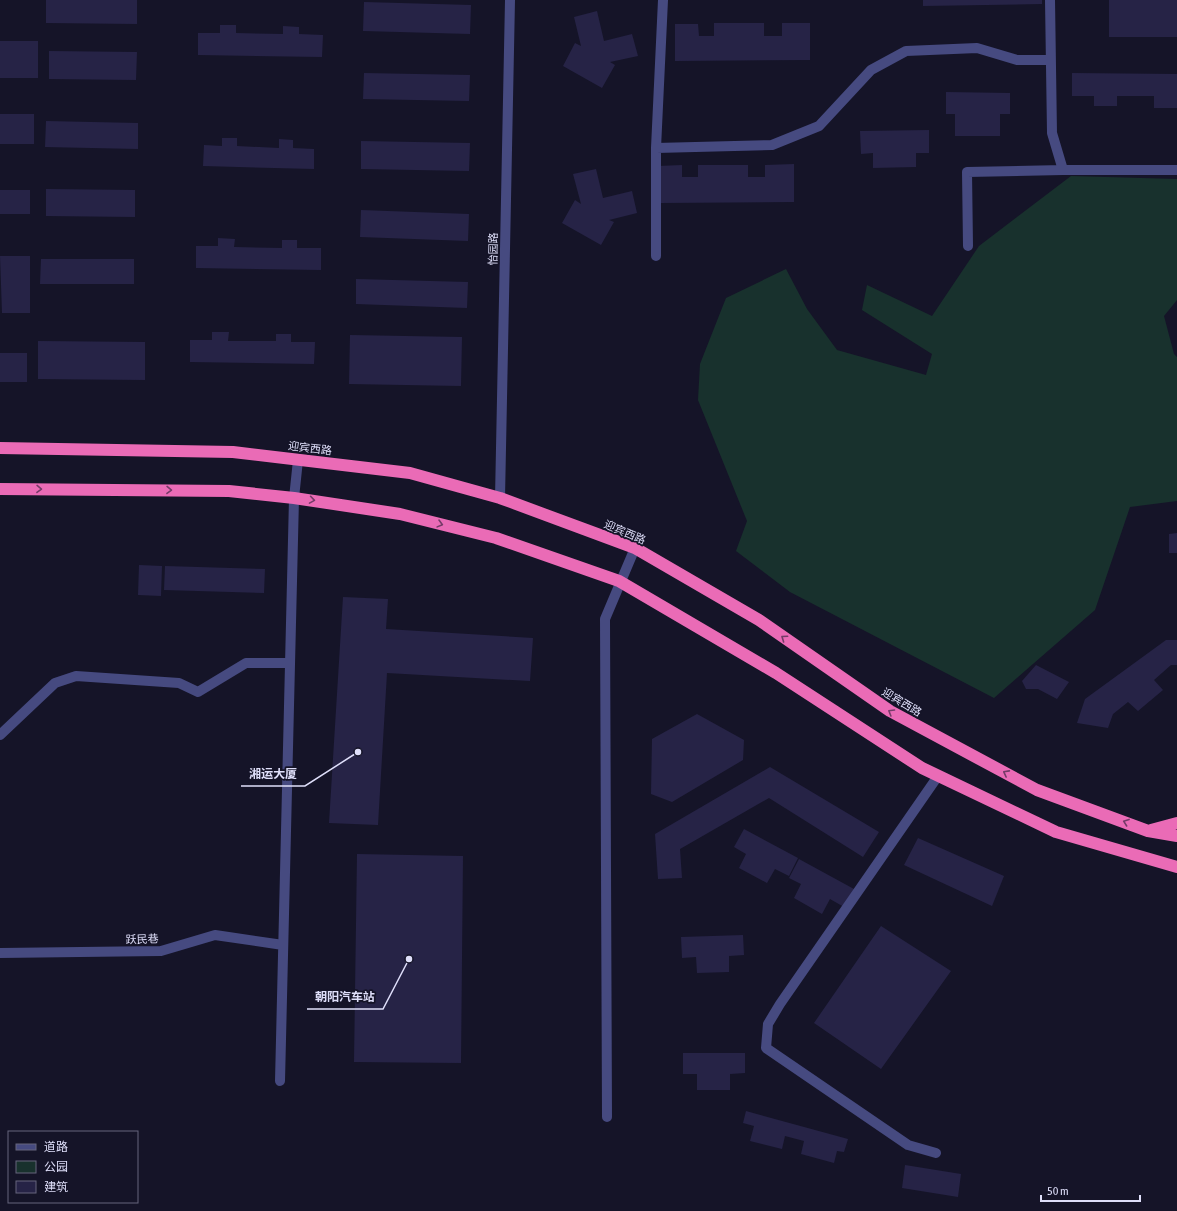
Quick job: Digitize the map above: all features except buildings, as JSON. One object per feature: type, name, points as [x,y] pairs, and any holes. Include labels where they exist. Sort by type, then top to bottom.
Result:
[{"type":"highway","name":"迎宾西路","points":[[0,448],[233,452],[410,473],[500,498],[635,548],[758,620],[890,711],[1037,790],[1148,831],[1177,836]]},
{"type":"highway","points":[[0,489],[230,491],[294,498],[400,514],[496,538],[619,581],[776,673],[922,768],[938,776],[1056,832],[1177,867]]},
{"type":"highway","points":[[1148,831],[1177,823]]},
{"type":"street","name":"怡园路","points":[[500,498],[510,0]]},
{"type":"street","points":[[656,256],[656,148],[663,0]]},
{"type":"street","points":[[1050,0],[1052,133],[1063,170]]},
{"type":"street","points":[[656,148],[772,145],[819,126],[871,70],[906,51],[977,48],[1017,60],[1050,60]]},
{"type":"street","points":[[968,246],[967,172],[1177,170]]},
{"type":"street","points":[[280,1081],[294,498],[298,460]]},
{"type":"street","points":[[607,1117],[605,619],[619,581],[635,548]]},
{"type":"street","points":[[0,735],[56,683],[76,676],[179,683],[198,692],[246,663],[290,662]]},
{"type":"street","points":[[936,1153],[908,1145],[766,1048],[768,1024],[780,1004],[938,776]]},
{"type":"street","name":"跃民巷","points":[[0,953],[161,951],[215,935],[283,945]]},
{"type":"green space","points":[[1071,176],[1177,179],[1177,300],[1164,316],[1174,354],[1177,357],[1177,501],[1130,507],[1095,610],[994,698],[790,592],[736,551],[747,521],[698,400],[700,364],[726,298],[786,269],[807,309],[837,350],[926,375],[932,354],[862,310],[867,285],[932,316],[979,246]]},
{"type":"place","name":"湘运大厦","points":[[358,752]]},
{"type":"place","name":"朝阳汽车站","points":[[409,959]]}]
